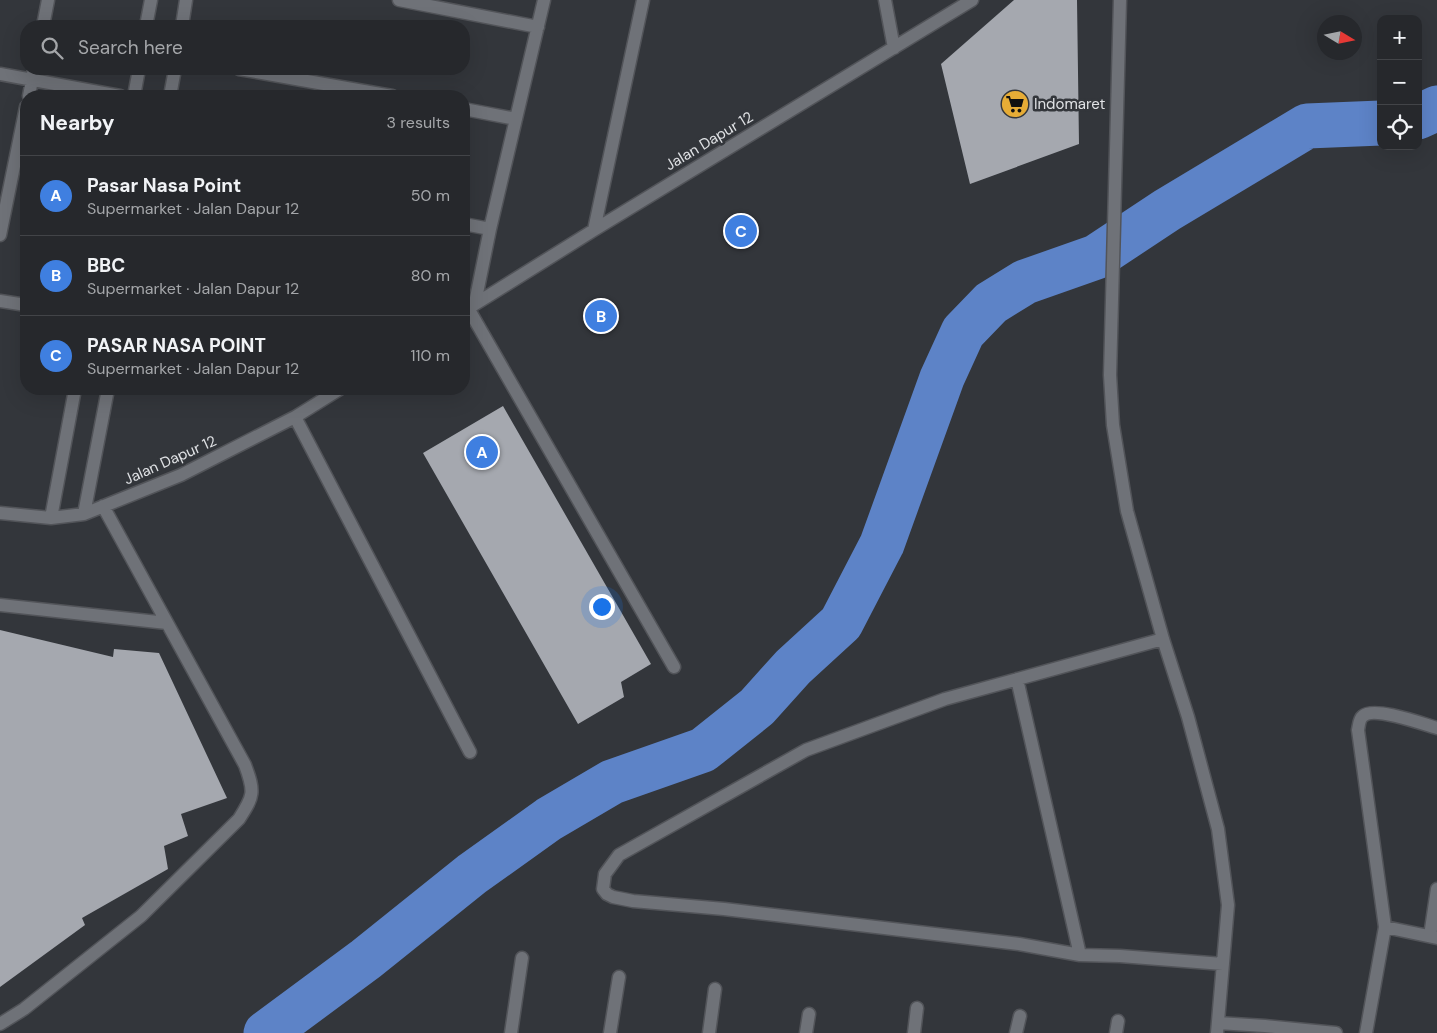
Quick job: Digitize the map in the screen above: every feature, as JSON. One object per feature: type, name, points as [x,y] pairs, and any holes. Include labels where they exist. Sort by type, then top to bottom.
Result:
[{"type":"street","points":[[44,20],[48,0]]},
{"type":"street","points":[[147,20],[151,0]]},
{"type":"street","points":[[183,20],[186,0]]},
{"type":"street","points":[[399,0],[538,27]]},
{"type":"street","points":[[470,303],[490,229],[544,0]]},
{"type":"street","points":[[594,230],[643,0]]},
{"type":"street","points":[[885,0],[894,48]]},
{"type":"street","name":"Jalan Dapur 12","points":[[470,306],[972,0]]},
{"type":"street","points":[[1120,0],[1110,376],[1113,425],[1127,511],[1163,639],[1188,717],[1218,829],[1228,905],[1218,1028],[1265,1026],[1336,1033]]},
{"type":"street","points":[[0,74],[20,74]]},
{"type":"street","points":[[29,90],[33,75]]},
{"type":"street","points":[[37,75],[96,90]]},
{"type":"street","points":[[135,90],[138,75]]},
{"type":"street","points":[[171,90],[175,75]]},
{"type":"street","points":[[273,75],[358,90]]},
{"type":"street","points":[[470,110],[516,119]]},
{"type":"street","points":[[0,235],[20,137]]},
{"type":"street","points":[[470,225],[490,229]]},
{"type":"street","points":[[0,301],[20,304]]},
{"type":"street","points":[[470,309],[674,667]]},
{"type":"street","points":[[51,518],[74,395]]},
{"type":"street","points":[[84,514],[107,395]]},
{"type":"street","name":"Jalan Dapur 12","points":[[0,513],[51,518],[84,514],[181,475],[295,417],[330,395]]},
{"type":"street","points":[[295,417],[470,752]]},
{"type":"street","points":[[0,1024],[24,1009],[141,916],[239,819],[251,801],[251,783],[245,765],[103,506]]},
{"type":"street","points":[[0,605],[167,623]]},
{"type":"street","points":[[1163,639],[945,699],[806,750],[619,855],[605,874],[603,889],[613,897],[633,901],[724,909],[1019,944],[1080,955],[1120,956],[1223,964]]},
{"type":"street","points":[[1017,679],[1080,955]]},
{"type":"street","points":[[1366,1033],[1385,926],[1358,730],[1359,723],[1362,716],[1368,713],[1380,712],[1437,728]]},
{"type":"street","points":[[1385,926],[1433,937],[1437,889]]},
{"type":"street","points":[[511,1033],[522,958]]},
{"type":"street","points":[[610,1033],[619,977]]},
{"type":"street","points":[[709,1033],[715,989]]},
{"type":"street","points":[[914,1033],[916,1008]]},
{"type":"street","points":[[806,1033],[809,1014]]},
{"type":"street","points":[[1016,1033],[1020,1016]]},
{"type":"building","name":"Indomaret","points":[[1014,0],[1077,0],[1079,144],[970,184],[941,64]]},
{"type":"building","points":[[503,406],[651,664],[621,682],[624,697],[578,724],[423,453]]},
{"type":"building","points":[[0,630],[113,657],[114,649],[159,653],[227,798],[181,814],[188,836],[164,846],[168,869],[82,918],[85,925],[0,987]]},
{"type":"waterway","points":[[1422,115],[1437,108]]},
{"type":"waterway","points":[[266,1033],[366,959],[472,874],[549,819],[612,782],[703,750],[757,707],[793,667],[841,623],[882,544],[942,378],[963,332],[991,303],[1025,282],[1096,257],[1167,210],[1307,126],[1377,123]]},
{"type":"place","name":"Indomaret","points":[[1015,104]]},
{"type":"place","name":"PASAR NASA POINT","points":[[741,231]]},
{"type":"place","name":"BBC","points":[[601,316]]},
{"type":"place","name":"Pasar Nasa Point","points":[[482,452]]}]
